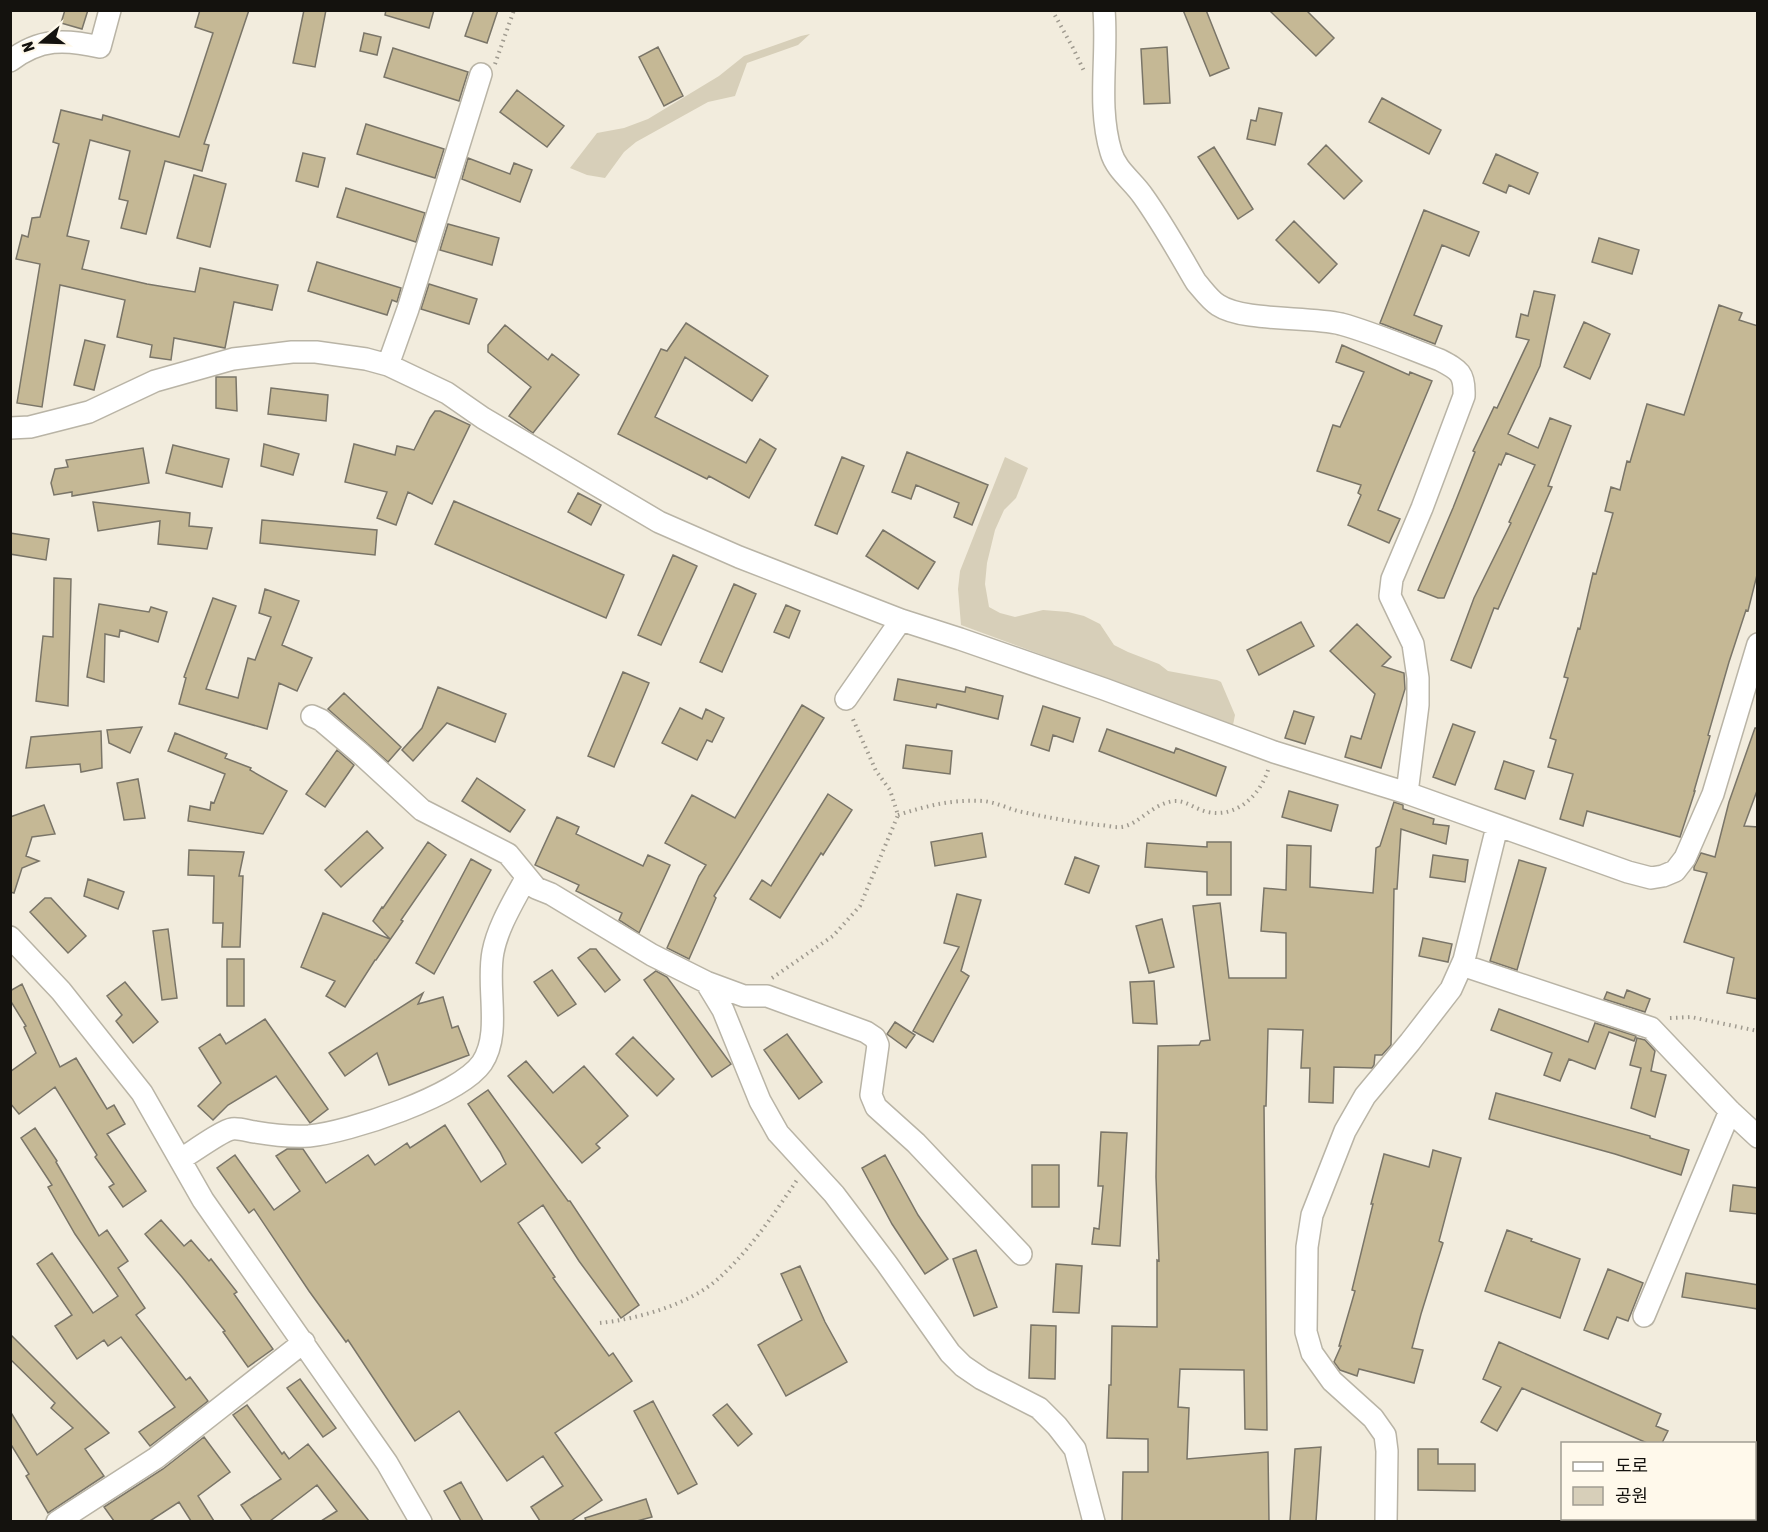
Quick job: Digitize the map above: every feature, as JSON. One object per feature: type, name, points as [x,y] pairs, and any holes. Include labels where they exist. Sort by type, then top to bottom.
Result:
[{"type":"street","points":[[10,61],[30,48],[51,42],[74,41],[100,47],[110,10]]},
{"type":"street","points":[[1104,10],[1106,46],[1104,93],[1111,151],[1115,162],[1142,194],[1196,282],[1206,294],[1218,305],[1230,310],[1258,316],[1309,319],[1341,324],[1440,360],[1455,368],[1465,383],[1464,396],[1422,508],[1392,579],[1390,596],[1413,644],[1418,678],[1418,705],[1407,794]]},
{"type":"street","points":[[388,365],[408,309],[481,74]]},
{"type":"street","points":[[10,428],[41,425],[89,412],[155,381],[233,359],[292,352],[316,352],[366,359],[388,365],[447,393],[483,418],[659,522],[739,557],[901,620],[1082,681],[1274,752],[1407,794],[1497,827],[1651,878],[1675,871],[1684,858],[1713,794],[1758,644]]},
{"type":"street","points":[[846,699],[901,620]]},
{"type":"street","points":[[312,716],[321,720],[360,753],[422,810],[508,854],[536,888],[551,894],[652,955],[706,982],[744,996],[767,996],[866,1032],[875,1038],[878,1045],[871,1095],[876,1107],[916,1143],[1021,1254]]},
{"type":"street","points":[[1386,1521],[1387,1451],[1385,1435],[1373,1418],[1332,1381],[1312,1353],[1306,1332],[1307,1247],[1312,1215],[1345,1131],[1365,1096],[1418,1033],[1451,989],[1462,965],[1497,827]]},
{"type":"street","points":[[181,1159],[231,1129],[272,1135],[308,1136],[350,1129],[395,1113],[466,1079],[481,1063],[491,1044],[490,973],[493,951],[505,917],[526,878]]},
{"type":"street","points":[[10,937],[61,991],[142,1093],[203,1200],[387,1463],[421,1521]]},
{"type":"street","points":[[1462,965],[1651,1028],[1758,1137]]},
{"type":"street","points":[[706,982],[723,1010],[768,1117],[778,1133],[834,1194],[950,1353],[963,1366],[982,1379],[1039,1408],[1076,1449],[1094,1521]]},
{"type":"street","points":[[1644,1316],[1730,1111]]},
{"type":"street","points":[[57,1521],[156,1458],[304,1342]]},
{"type":"path","points":[[481,74],[494,67],[514,10]]},
{"type":"path","points":[[1052,10],[1085,74]]},
{"type":"path","points":[[767,996],[773,976],[833,936],[860,906],[898,815],[890,789],[876,771],[846,699]]},
{"type":"path","points":[[898,815],[931,804],[984,801],[1077,822],[1121,827],[1134,823],[1159,805],[1176,801],[1206,812],[1221,814],[1248,802],[1256,794],[1264,782],[1274,752]]},
{"type":"path","points":[[1651,1028],[1671,1018],[1691,1017],[1758,1031]]},
{"type":"path","points":[[600,1323],[621,1321],[663,1308],[696,1294],[719,1278],[764,1228],[806,1166]]},
{"type":"green space","points":[[810,34],[798,45],[747,63],[735,96],[708,102],[636,142],[624,152],[605,178],[587,175],[570,168],[597,133],[624,128],[648,119],[719,76],[744,56]]},
{"type":"green space","points":[[1005,457],[1028,468],[1016,498],[1004,510],[995,530],[987,563],[985,584],[989,607],[1015,617],[1043,610],[1084,616],[1100,624],[1114,645],[1128,652],[1159,664],[1168,671],[1217,680],[1221,682],[1235,715],[1233,725],[961,625],[958,589],[960,571]]},
{"type":"building","points":[[65,10],[88,10],[82,29],[61,23]]},
{"type":"building","points":[[200,10],[249,10],[204,144],[209,145],[202,171],[165,161],[146,234],[121,228],[128,201],[119,199],[130,151],[90,140],[67,236],[89,241],[82,269],[195,292],[200,268],[278,285],[272,310],[234,302],[225,348],[174,338],[171,360],[150,357],[152,345],[117,337],[125,300],[60,285],[42,407],[17,403],[40,264],[16,259],[22,235],[28,237],[32,218],[40,217],[59,144],[53,142],[61,110],[102,120],[103,115],[179,137],[213,33],[195,27]]},
{"type":"building","points":[[304,10],[326,10],[315,67],[293,63]]},
{"type":"building","points":[[386,10],[434,10],[429,28],[385,15]]},
{"type":"building","points":[[474,10],[498,10],[487,43],[465,36]]},
{"type":"building","points":[[1183,10],[1206,10],[1229,68],[1210,76]]},
{"type":"building","points":[[1269,10],[1306,10],[1334,38],[1316,56]]},
{"type":"building","points":[[364,33],[381,37],[377,55],[360,51]]},
{"type":"building","points":[[658,47],[683,96],[664,106],[639,57]]},
{"type":"building","points":[[1167,47],[1170,103],[1144,104],[1141,49]]},
{"type":"building","points":[[393,48],[468,72],[459,101],[384,77]]},
{"type":"building","points":[[517,90],[564,126],[547,147],[500,112]]},
{"type":"building","points":[[1382,98],[1441,130],[1429,154],[1369,122]]},
{"type":"building","points":[[1259,108],[1282,113],[1275,145],[1247,139],[1251,120],[1256,121]]},
{"type":"building","points":[[366,124],[444,149],[435,178],[357,154]]},
{"type":"building","points":[[1326,145],[1362,181],[1344,199],[1308,164]]},
{"type":"building","points":[[1214,147],[1253,209],[1238,219],[1198,157]]},
{"type":"building","points":[[303,153],[325,158],[318,187],[296,181]]},
{"type":"building","points":[[1496,154],[1538,173],[1529,194],[1509,185],[1506,193],[1483,183]]},
{"type":"building","points":[[468,158],[510,174],[514,163],[532,170],[520,202],[462,179]]},
{"type":"building","points":[[194,175],[226,184],[210,247],[177,238]]},
{"type":"building","points":[[346,188],[425,213],[416,242],[337,217]]},
{"type":"building","points":[[1424,210],[1479,232],[1469,256],[1442,245],[1414,315],[1442,326],[1435,344],[1380,323]]},
{"type":"building","points":[[1294,221],[1337,264],[1319,283],[1276,240]]},
{"type":"building","points":[[448,224],[499,238],[492,265],[440,250]]},
{"type":"building","points":[[1599,238],[1639,250],[1632,274],[1592,262]]},
{"type":"building","points":[[317,262],[401,288],[397,302],[392,300],[387,315],[308,291]]},
{"type":"building","points":[[429,284],[477,299],[469,324],[421,309]]},
{"type":"building","points":[[1534,291],[1555,295],[1540,366],[1508,434],[1538,448],[1550,418],[1571,426],[1548,486],[1552,487],[1498,609],[1494,608],[1471,668],[1451,660],[1474,598],[1511,523],[1509,522],[1535,465],[1506,453],[1501,465],[1499,464],[1444,598],[1418,590],[1453,508],[1475,452],[1473,451],[1494,407],[1497,408],[1529,340],[1516,337],[1521,314],[1528,316]]},
{"type":"building","points":[[1719,305],[1742,313],[1739,320],[1758,326],[1758,571],[1748,611],[1746,610],[1729,662],[1695,791],[1680,837],[1587,811],[1583,826],[1560,819],[1573,774],[1548,767],[1556,740],[1550,738],[1568,678],[1564,677],[1578,628],[1580,629],[1593,573],[1596,574],[1613,513],[1605,511],[1611,487],[1620,490],[1627,461],[1630,462],[1647,404],[1684,415]]},
{"type":"building","points":[[1584,322],[1610,334],[1590,379],[1564,367]]},
{"type":"building","points":[[686,323],[768,376],[752,401],[685,357],[655,417],[746,463],[760,439],[776,449],[749,498],[709,476],[707,479],[618,434],[661,349],[667,351]]},
{"type":"building","points":[[505,325],[548,360],[552,354],[579,375],[533,433],[509,416],[531,387],[488,352],[488,345]]},
{"type":"building","points":[[85,340],[105,345],[94,390],[74,385]]},
{"type":"building","points":[[1342,345],[1409,375],[1410,372],[1432,381],[1378,510],[1400,519],[1389,543],[1348,525],[1361,495],[1358,493],[1361,485],[1317,471],[1333,425],[1340,427],[1364,372],[1336,362]]},
{"type":"building","points":[[216,377],[236,377],[237,411],[216,408]]},
{"type":"building","points":[[271,388],[328,395],[326,421],[268,414]]},
{"type":"building","points":[[435,411],[440,411],[470,425],[432,504],[408,492],[396,525],[377,518],[387,492],[345,482],[354,444],[395,455],[397,446],[414,450]]},
{"type":"building","points":[[264,444],[299,454],[293,475],[261,466]]},
{"type":"building","points":[[173,445],[229,459],[222,487],[166,473]]},
{"type":"building","points":[[143,448],[149,483],[72,496],[72,492],[54,495],[51,483],[55,469],[68,467],[66,460]]},
{"type":"building","points":[[907,452],[988,485],[972,525],[954,517],[959,503],[916,485],[911,499],[892,492]]},
{"type":"building","points":[[842,457],[864,466],[837,534],[815,525]]},
{"type":"building","points":[[578,493],[601,505],[591,525],[568,512]]},
{"type":"building","points":[[454,501],[624,575],[606,618],[435,544]]},
{"type":"building","points":[[93,502],[190,513],[189,526],[212,528],[207,549],[158,544],[160,521],[98,531]]},
{"type":"building","points":[[262,520],[377,530],[375,555],[260,543]]},
{"type":"building","points":[[883,530],[935,562],[918,589],[866,556]]},
{"type":"building","points":[[10,533],[49,539],[46,560],[10,554]]},
{"type":"building","points":[[673,555],[697,566],[661,645],[638,635]]},
{"type":"building","points":[[54,578],[71,579],[68,706],[36,701],[43,636],[53,637]]},
{"type":"building","points":[[734,584],[756,594],[722,672],[700,662]]},
{"type":"building","points":[[265,589],[299,601],[282,645],[312,658],[297,691],[279,683],[267,729],[179,704],[186,678],[184,677],[213,598],[236,606],[206,689],[238,698],[248,658],[255,660],[271,617],[259,613]]},
{"type":"building","points":[[99,604],[149,612],[151,607],[167,612],[158,642],[120,630],[119,637],[105,634],[104,682],[87,677]]},
{"type":"building","points":[[786,605],[800,611],[789,638],[774,632]]},
{"type":"building","points":[[1301,622],[1314,646],[1259,675],[1247,650]]},
{"type":"building","points":[[1357,624],[1391,657],[1382,666],[1404,673],[1405,689],[1381,768],[1345,757],[1351,736],[1361,739],[1375,694],[1330,651]]},
{"type":"building","points":[[623,672],[649,683],[614,767],[588,756]]},
{"type":"building","points":[[898,679],[965,692],[966,687],[1003,696],[998,719],[937,704],[936,708],[894,700]]},
{"type":"building","points":[[438,687],[506,714],[495,742],[447,723],[413,761],[402,750],[422,728]]},
{"type":"building","points":[[344,693],[401,747],[388,762],[328,709]]},
{"type":"building","points":[[802,705],[824,718],[714,896],[716,898],[689,959],[667,948],[706,865],[665,843],[692,795],[735,818]]},
{"type":"building","points":[[1043,706],[1080,718],[1073,742],[1053,735],[1049,751],[1031,745]]},
{"type":"building","points":[[680,708],[702,719],[706,709],[724,718],[712,742],[707,740],[697,760],[662,743]]},
{"type":"building","points":[[1294,711],[1314,717],[1305,744],[1285,738]]},
{"type":"building","points":[[1453,724],[1475,732],[1455,785],[1433,777]]},
{"type":"building","points":[[142,727],[130,753],[109,743],[107,730]]},
{"type":"building","points":[[1755,728],[1758,728],[1758,788],[1744,826],[1758,827],[1758,999],[1727,993],[1734,958],[1684,942],[1707,873],[1694,870],[1694,867],[1701,853],[1715,857],[1729,802]]},
{"type":"building","points":[[1107,729],[1174,753],[1176,748],[1226,767],[1216,796],[1099,751]]},
{"type":"building","points":[[101,731],[102,768],[81,772],[80,764],[26,768],[31,737]]},
{"type":"building","points":[[175,733],[227,754],[225,758],[251,768],[250,770],[287,791],[263,834],[188,821],[190,806],[210,810],[211,802],[214,803],[225,774],[168,751]]},
{"type":"building","points":[[906,745],[952,751],[950,774],[903,768]]},
{"type":"building","points":[[337,750],[354,765],[325,807],[306,794]]},
{"type":"building","points":[[1504,761],[1534,771],[1525,799],[1495,789]]},
{"type":"building","points":[[477,778],[525,810],[510,832],[462,801]]},
{"type":"building","points":[[138,779],[145,818],[124,820],[117,783]]},
{"type":"building","points":[[1289,791],[1338,805],[1331,831],[1282,817]]},
{"type":"building","points":[[828,794],[852,810],[823,855],[821,853],[780,918],[750,899],[762,880],[771,886]]},
{"type":"building","points":[[1394,802],[1403,805],[1403,809],[1434,819],[1433,824],[1449,826],[1446,844],[1401,829],[1397,889],[1394,889],[1391,1045],[1382,1055],[1375,1055],[1372,1068],[1334,1067],[1333,1103],[1309,1102],[1310,1068],[1301,1068],[1303,1030],[1268,1029],[1266,1106],[1264,1106],[1267,1430],[1245,1429],[1244,1370],[1180,1369],[1178,1407],[1189,1408],[1187,1459],[1268,1452],[1269,1521],[1122,1521],[1123,1472],[1148,1472],[1148,1439],[1107,1438],[1112,1326],[1157,1327],[1158,1046],[1199,1045],[1201,1041],[1210,1040],[1193,906],[1220,903],[1229,978],[1286,978],[1286,933],[1261,931],[1264,888],[1286,890],[1287,845],[1311,846],[1310,887],[1373,893],[1376,848],[1380,846]]},
{"type":"building","points":[[44,805],[55,834],[32,837],[26,856],[39,861],[22,868],[14,893],[10,892],[10,817]]},
{"type":"building","points":[[557,817],[579,827],[576,834],[643,866],[648,855],[670,865],[639,933],[619,920],[622,913],[576,891],[579,885],[535,865]]},
{"type":"building","points":[[367,831],[383,848],[341,887],[325,870]]},
{"type":"building","points":[[982,833],[986,857],[935,866],[931,842]]},
{"type":"building","points":[[428,842],[446,855],[401,920],[403,921],[345,1007],[326,996],[335,981],[301,967],[323,913],[390,939],[373,921]]},
{"type":"building","points":[[1207,842],[1231,842],[1231,895],[1207,895],[1207,872],[1145,867],[1147,843],[1207,847]]},
{"type":"building","points":[[189,850],[244,852],[239,876],[243,876],[240,947],[222,947],[223,923],[213,923],[214,876],[188,875]]},
{"type":"building","points":[[1433,855],[1468,860],[1465,882],[1430,877]]},
{"type":"building","points":[[1075,857],[1099,866],[1089,893],[1065,884]]},
{"type":"building","points":[[471,859],[491,870],[434,974],[416,963]]},
{"type":"building","points":[[1519,860],[1546,868],[1517,970],[1490,961]]},
{"type":"building","points":[[88,879],[124,892],[118,909],[84,896]]},
{"type":"building","points":[[957,894],[981,900],[961,971],[969,976],[933,1042],[913,1031],[959,947],[944,943]]},
{"type":"building","points":[[45,898],[51,898],[86,936],[68,953],[30,912]]},
{"type":"building","points":[[1162,919],[1174,967],[1149,973],[1136,926]]},
{"type":"building","points":[[168,929],[177,998],[162,1000],[153,931]]},
{"type":"building","points":[[1423,938],[1452,944],[1448,962],[1419,956]]},
{"type":"building","points":[[590,949],[596,949],[620,980],[605,992],[578,958]]},
{"type":"building","points":[[227,959],[244,959],[244,1006],[227,1006]]},
{"type":"building","points":[[552,970],[576,1004],[558,1016],[534,982]]},
{"type":"building","points":[[656,971],[667,977],[731,1064],[712,1077],[644,980]]},
{"type":"building","points":[[1154,981],[1157,1024],[1133,1023],[1130,982]]},
{"type":"building","points":[[125,982],[158,1022],[133,1043],[116,1021],[122,1015],[107,996]]},
{"type":"building","points":[[22,984],[60,1067],[76,1058],[107,1109],[114,1105],[125,1124],[107,1134],[146,1191],[123,1207],[109,1187],[114,1184],[95,1157],[97,1155],[55,1087],[19,1114],[10,1103],[10,1072],[36,1053],[24,1027],[26,1026],[10,1000],[10,991]]},
{"type":"building","points":[[1627,990],[1650,999],[1645,1012],[1604,999],[1607,992],[1624,998]]},
{"type":"building","points":[[423,993],[418,1004],[443,997],[452,1028],[458,1026],[469,1055],[389,1085],[377,1053],[345,1076],[329,1053]]},
{"type":"building","points":[[1499,1009],[1588,1042],[1595,1023],[1636,1036],[1634,1041],[1609,1032],[1595,1069],[1569,1059],[1560,1081],[1544,1075],[1552,1053],[1491,1030]]},
{"type":"building","points":[[265,1019],[328,1109],[310,1123],[276,1076],[228,1105],[213,1120],[198,1106],[221,1083],[199,1048],[220,1034],[226,1044]]},
{"type":"building","points":[[895,1022],[915,1035],[906,1048],[887,1034]]},
{"type":"building","points":[[787,1034],[822,1082],[799,1099],[764,1050]]},
{"type":"building","points":[[633,1037],[674,1079],[657,1096],[616,1054]]},
{"type":"building","points":[[1637,1038],[1645,1040],[1655,1051],[1651,1071],[1666,1075],[1655,1117],[1631,1108],[1641,1068],[1630,1065]]},
{"type":"building","points":[[526,1061],[553,1093],[584,1066],[628,1116],[596,1144],[600,1148],[582,1163],[508,1076]]},
{"type":"building","points":[[488,1090],[570,1201],[639,1305],[621,1318],[579,1261],[543,1205],[518,1223],[555,1277],[553,1278],[609,1356],[613,1353],[632,1381],[555,1433],[602,1500],[571,1521],[540,1521],[531,1507],[563,1486],[543,1456],[507,1481],[459,1411],[415,1441],[348,1340],[346,1342],[309,1291],[254,1209],[249,1213],[217,1168],[235,1155],[274,1210],[300,1191],[276,1156],[287,1149],[303,1149],[326,1183],[368,1155],[375,1165],[407,1143],[410,1148],[445,1125],[481,1182],[506,1164],[468,1104]]},
{"type":"building","points":[[1496,1093],[1650,1136],[1650,1138],[1689,1150],[1681,1175],[1489,1119]]},
{"type":"building","points":[[35,1128],[57,1161],[99,1236],[107,1230],[128,1261],[118,1268],[145,1308],[136,1315],[186,1380],[190,1377],[208,1401],[150,1446],[139,1432],[175,1407],[121,1337],[108,1346],[104,1340],[77,1359],[55,1326],[72,1315],[37,1264],[52,1253],[93,1313],[118,1296],[75,1234],[48,1187],[52,1185],[21,1138]]},
{"type":"building","points":[[1101,1132],[1127,1133],[1120,1246],[1092,1244],[1094,1228],[1099,1229],[1103,1186],[1098,1186]]},
{"type":"building","points":[[1433,1150],[1461,1158],[1439,1241],[1443,1243],[1412,1348],[1423,1350],[1414,1383],[1359,1369],[1357,1376],[1340,1370],[1334,1362],[1341,1346],[1339,1346],[1355,1291],[1352,1290],[1384,1154],[1429,1167]]},
{"type":"building","points":[[885,1155],[918,1215],[948,1259],[925,1274],[892,1224],[862,1168]]},
{"type":"building","points":[[1032,1165],[1059,1165],[1059,1207],[1032,1207]]},
{"type":"building","points":[[1733,1185],[1758,1188],[1758,1214],[1730,1211]]},
{"type":"building","points":[[161,1220],[184,1246],[191,1240],[209,1261],[211,1259],[237,1292],[234,1294],[273,1349],[248,1367],[223,1332],[225,1331],[145,1234]]},
{"type":"building","points":[[1507,1230],[1580,1259],[1560,1318],[1485,1291]]},
{"type":"building","points":[[976,1250],[997,1307],[974,1316],[953,1259]]},
{"type":"building","points":[[1056,1264],[1082,1266],[1079,1313],[1053,1312]]},
{"type":"building","points":[[800,1266],[825,1322],[847,1362],[786,1396],[758,1345],[802,1320],[781,1274]]},
{"type":"building","points":[[1608,1269],[1643,1283],[1628,1321],[1617,1317],[1608,1339],[1584,1330]]},
{"type":"building","points":[[1686,1273],[1758,1285],[1758,1309],[1682,1297]]},
{"type":"building","points":[[1031,1325],[1056,1326],[1055,1379],[1029,1378]]},
{"type":"building","points":[[10,1334],[109,1433],[85,1449],[104,1476],[48,1513],[26,1476],[29,1474],[10,1443],[10,1411],[37,1455],[73,1428],[51,1408],[55,1403],[10,1359]]},
{"type":"building","points":[[1499,1342],[1661,1414],[1656,1426],[1668,1431],[1662,1442],[1645,1442],[1522,1388],[1497,1431],[1481,1422],[1501,1387],[1483,1379]]},
{"type":"building","points":[[300,1379],[336,1428],[323,1437],[287,1388]]},
{"type":"building","points":[[653,1401],[697,1484],[678,1494],[634,1411]]},
{"type":"building","points":[[727,1404],[752,1434],[738,1446],[713,1415]]},
{"type":"building","points":[[247,1405],[282,1454],[284,1452],[289,1459],[308,1444],[369,1521],[321,1521],[337,1511],[317,1485],[270,1521],[252,1521],[241,1505],[281,1479],[233,1415]]},
{"type":"building","points":[[204,1437],[230,1472],[198,1496],[214,1521],[191,1521],[179,1502],[150,1521],[114,1521],[104,1507],[163,1469]]},
{"type":"building","points":[[1321,1447],[1316,1521],[1290,1521],[1295,1449]]},
{"type":"building","points":[[1418,1449],[1438,1449],[1438,1464],[1475,1464],[1475,1491],[1418,1490]]},
{"type":"building","points":[[461,1482],[483,1521],[461,1521],[444,1491]]},
{"type":"building","points":[[646,1499],[652,1517],[637,1521],[586,1521],[585,1518]]}]
